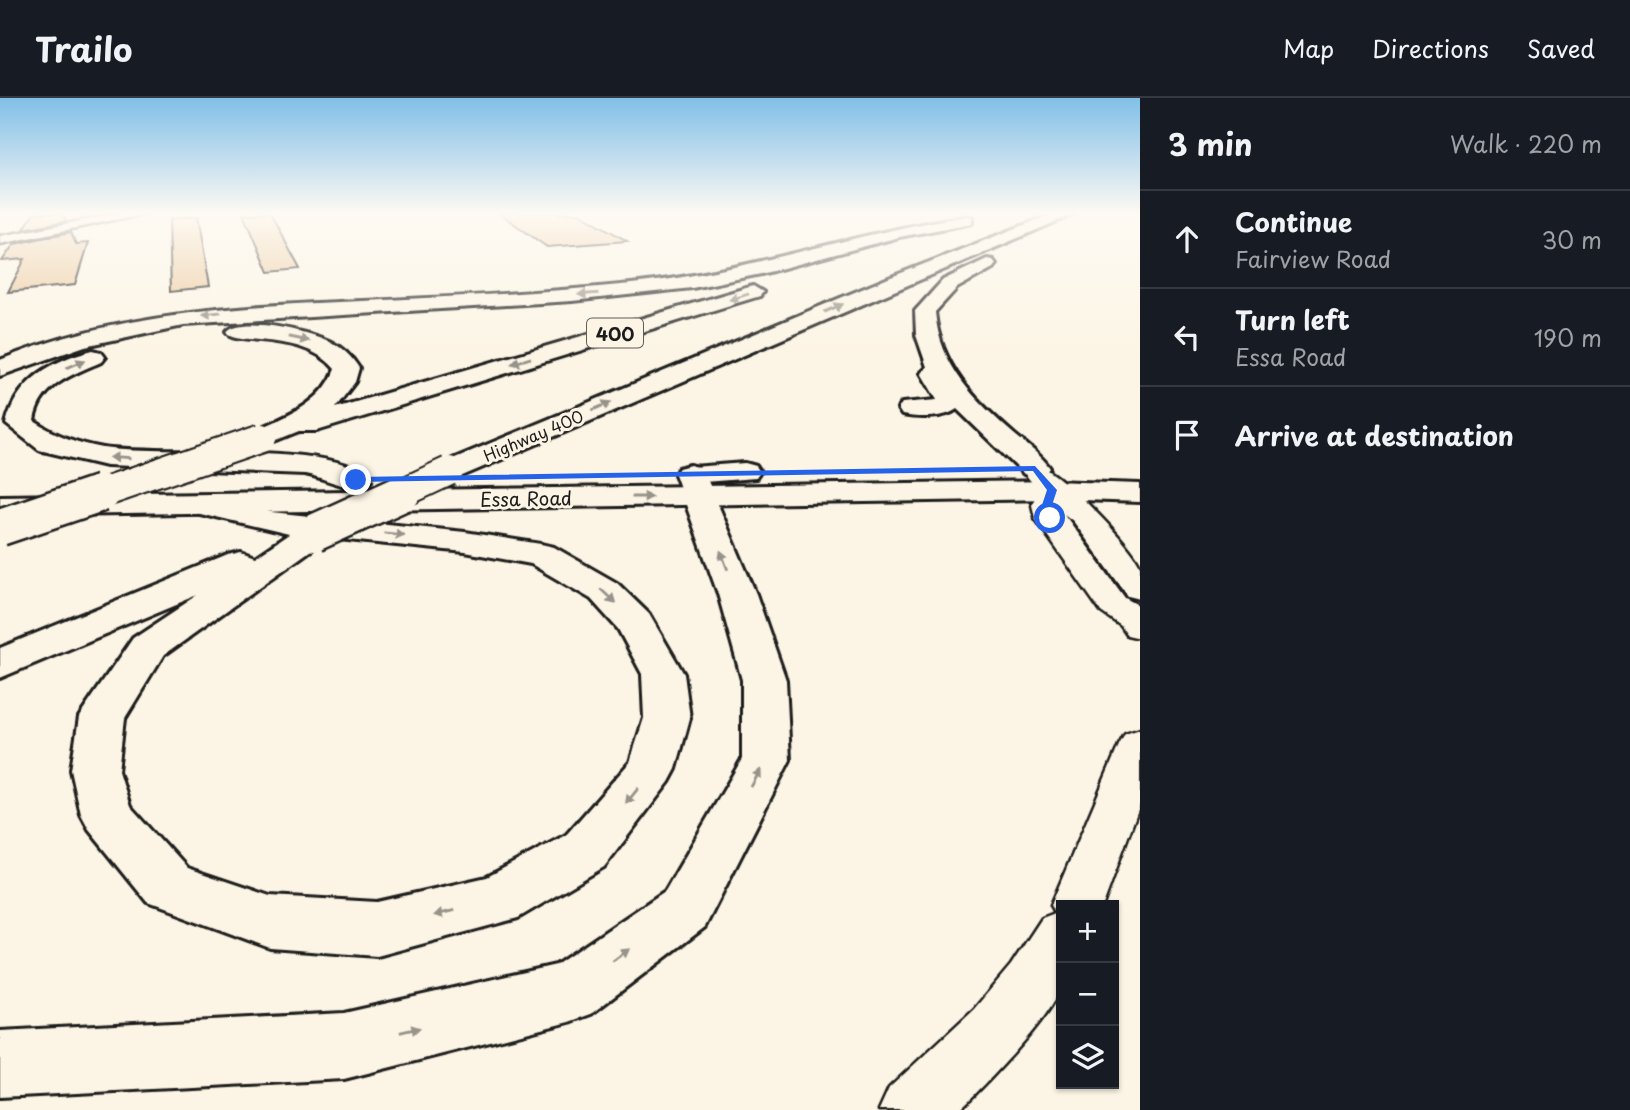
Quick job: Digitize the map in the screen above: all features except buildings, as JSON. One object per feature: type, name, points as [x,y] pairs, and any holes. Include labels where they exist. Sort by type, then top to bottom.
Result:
[{"type":"main road","points":[[0,369],[59,346],[149,324],[224,314],[634,289],[746,273],[795,260]]},
{"type":"main road","name":"400","points":[[0,527],[262,438],[751,293],[848,260]]},
{"type":"main road","name":"Highway 400","points":[[0,664],[314,533],[449,471],[950,260]]},
{"type":"main road","points":[[993,260],[950,284],[925,311],[924,330],[935,365],[971,408],[1044,479]]},
{"type":"main road","points":[[262,438],[333,398],[344,383],[347,368],[338,354],[325,346],[302,339],[267,334],[184,336],[142,343],[69,367],[35,388],[22,404],[20,424],[49,444],[106,457],[305,466],[335,470],[356,480]]},
{"type":"main road","points":[[911,409],[944,407],[950,402],[948,393],[932,374],[935,365]]},
{"type":"main road","name":"Essa Road","points":[[0,487],[356,480],[1044,479],[1140,475]]},
{"type":"main road","name":"Essa Road","points":[[0,506],[206,505],[711,481],[1044,479],[1140,494]]},
{"type":"main road","points":[[0,1063],[344,1046],[569,992],[685,909],[766,760],[764,680],[737,594],[711,481]]},
{"type":"main road","points":[[206,505],[270,522],[466,541],[541,555],[604,591],[635,624],[663,674],[667,718],[652,769],[585,851],[498,900],[377,929],[270,922],[168,886],[107,815],[95,770],[102,717],[148,647],[314,533]]},
{"type":"street","points":[[1044,479],[1050,518],[1112,605],[1139,612]]},
{"type":"street","points":[[1079,900],[1140,745]]},
{"type":"street","points":[[911,1110],[951,1078],[1041,974],[1056,945]]},
{"type":"route","points":[[356,480],[1035,468],[1052,490],[1047,505],[1050,518]]}]
